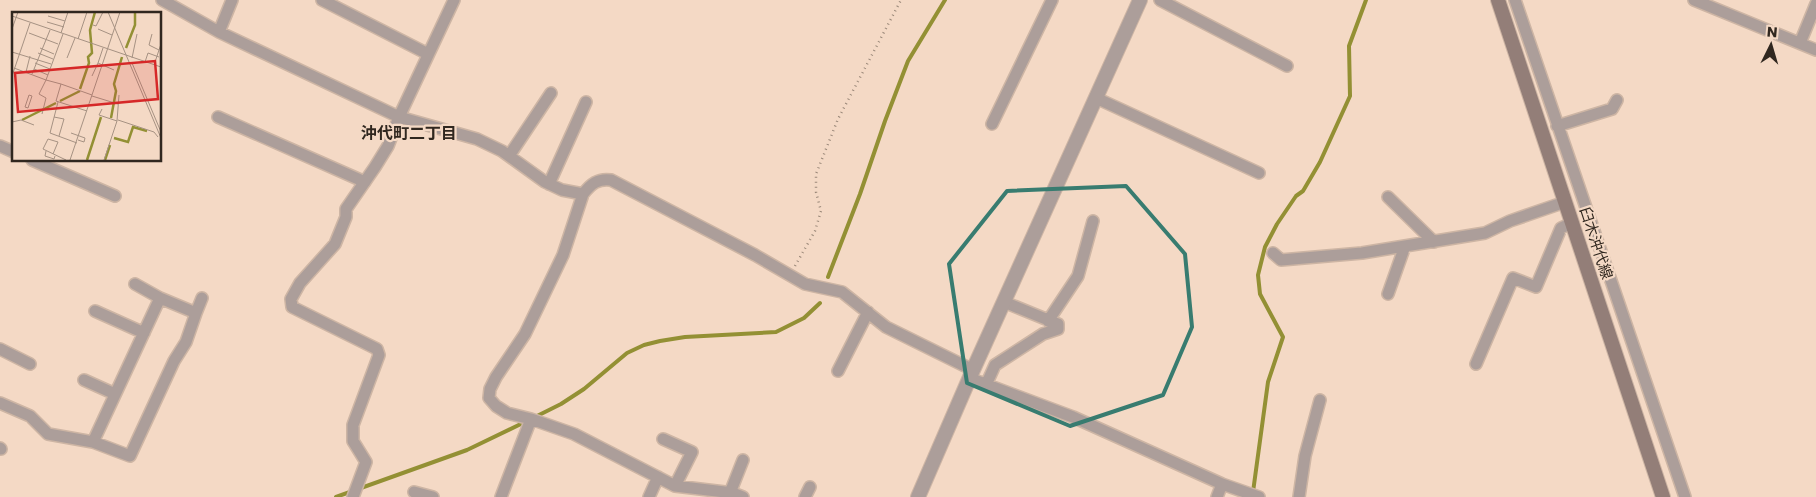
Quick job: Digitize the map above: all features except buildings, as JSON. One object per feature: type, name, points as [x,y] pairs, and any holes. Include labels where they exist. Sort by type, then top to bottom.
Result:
[{"type":"main road","name":"臼木沖代線","points":[[1498,0],[1662,497]]},
{"type":"street","points":[[162,0],[219,32],[399,117],[477,139],[502,151],[549,184],[562,190],[583,194]]},
{"type":"street","points":[[219,32],[232,0]]},
{"type":"street","points":[[322,0],[428,54]]},
{"type":"street","points":[[353,497],[366,462],[352,442],[353,425],[379,355],[377,349],[292,307],[291,298],[300,283],[335,244],[346,217],[346,209],[388,146],[399,117],[454,0]]},
{"type":"street","points":[[992,124],[1052,0]]},
{"type":"street","points":[[918,497],[971,374],[1140,0]]},
{"type":"street","points":[[1160,0],[1287,66]]},
{"type":"street","points":[[1515,0],[1684,497]]},
{"type":"street","points":[[1694,0],[1816,50]]},
{"type":"street","points":[[1800,43],[1816,4]]},
{"type":"street","points":[[509,156],[551,93]]},
{"type":"street","points":[[1096,98],[1259,173]]},
{"type":"street","points":[[1557,126],[1612,109],[1617,100]]},
{"type":"street","points":[[549,184],[586,102]]},
{"type":"street","points":[[218,117],[365,182]]},
{"type":"street","points":[[0,146],[12,151]]},
{"type":"street","points":[[34,161],[115,196]]},
{"type":"street","points":[[744,497],[675,486],[574,434],[507,413],[496,406],[489,398],[490,389],[525,334],[563,255],[583,194],[590,185],[601,178],[611,180],[805,284],[842,292],[886,327],[971,374],[986,385],[1073,418],[1222,484],[1259,497]]},
{"type":"street","points":[[1388,197],[1434,242]]},
{"type":"street","points":[[1273,253],[1281,260],[1362,253],[1434,242],[1485,233],[1510,221],[1565,202]]},
{"type":"street","points":[[1048,320],[1078,276],[1093,221]]},
{"type":"street","points":[[1476,364],[1513,278],[1536,287],[1560,228],[1572,224]]},
{"type":"street","points":[[1388,294],[1406,246]]},
{"type":"street","points":[[135,284],[160,298],[196,313]]},
{"type":"street","points":[[93,442],[160,298]]},
{"type":"street","points":[[0,403],[30,416],[48,434],[93,442],[130,456],[174,361],[186,342],[202,298]]},
{"type":"street","points":[[986,385],[995,366],[1043,334],[1058,329],[1058,324],[1004,302]]},
{"type":"street","points":[[95,310],[144,332]]},
{"type":"street","points":[[838,371],[868,312]]},
{"type":"street","points":[[0,349],[30,364]]},
{"type":"street","points":[[84,380],[115,394]]},
{"type":"street","points":[[1299,497],[1305,456],[1320,400]]},
{"type":"street","points":[[501,497],[531,419]]},
{"type":"street","points":[[663,439],[692,452],[675,486]]},
{"type":"street","points":[[726,494],[743,460]]},
{"type":"street","points":[[649,497],[658,477]]},
{"type":"street","points":[[1217,497],[1222,484]]},
{"type":"street","points":[[414,492],[433,497]]},
{"type":"path","points":[[790,276],[817,224],[821,211],[816,192],[816,174],[838,119],[901,0]]},
{"type":"highlighted area","points":[[1126,186],[1185,254],[1192,327],[1163,395],[1070,426],[967,383],[949,264],[1007,191]]},
{"type":"waterway","points":[[828,277],[908,61],[945,0]]},
{"type":"waterway","points":[[1253,492],[1268,382],[1283,337],[1260,294],[1258,275],[1265,247],[1277,224],[1296,196],[1303,191],[1320,162],[1350,96],[1349,46],[1366,0]]},
{"type":"waterway","points":[[535,417],[561,404],[584,389],[627,353],[644,345],[685,337],[776,332],[804,318],[820,303]]},
{"type":"waterway","points":[[336,497],[467,450],[527,421]]},
{"type":"district","name":"沖代町二丁目","points":[[409,133]]}]
